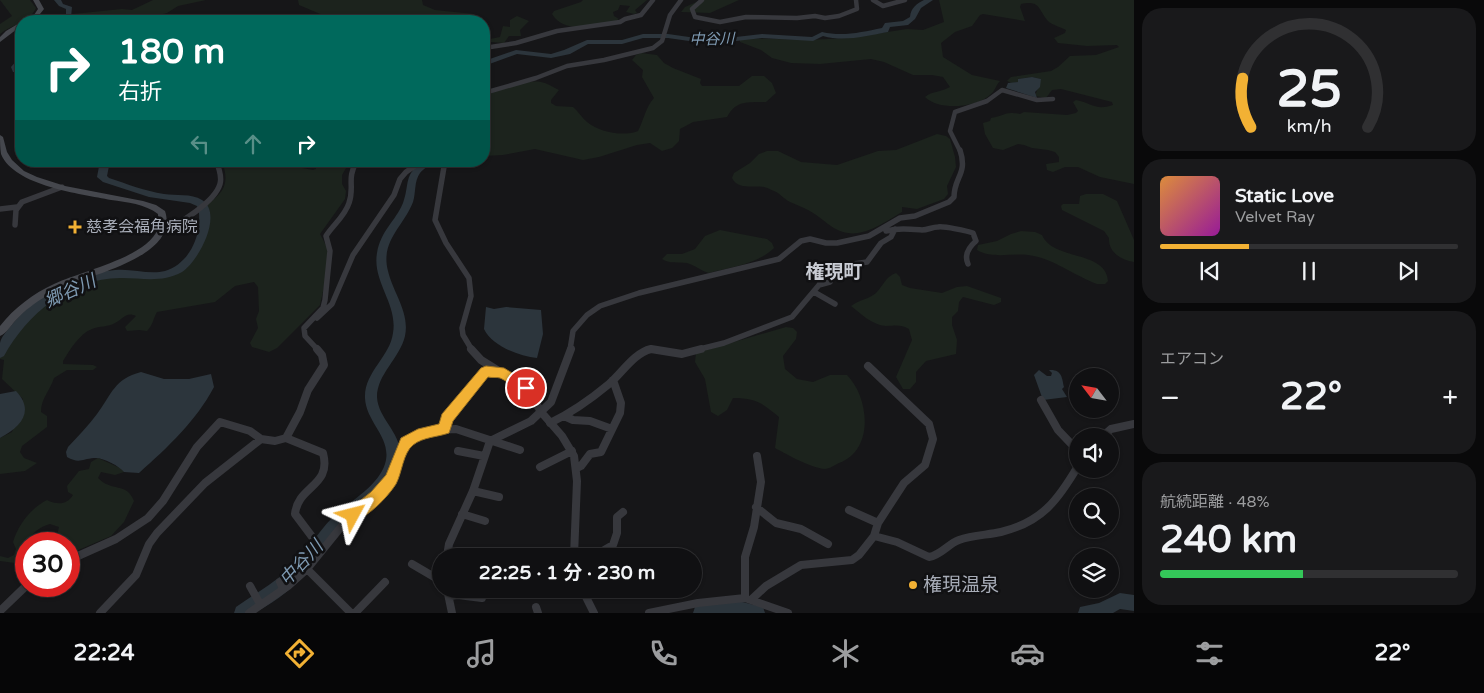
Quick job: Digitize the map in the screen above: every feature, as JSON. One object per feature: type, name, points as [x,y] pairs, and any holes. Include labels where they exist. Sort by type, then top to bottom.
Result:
[{"type":"main road","points":[[36,0],[41,9],[37,15]]},
{"type":"main road","points":[[0,40],[15,28]]},
{"type":"main road","points":[[0,137],[6,157],[15,167]]},
{"type":"main road","points":[[0,332],[21,309],[47,291],[76,277],[137,255],[151,244],[162,231],[164,221],[162,213],[148,204],[62,187],[15,167]]},
{"type":"street","points":[[490,47],[516,43],[557,31],[620,22],[625,18],[637,17],[645,12],[653,0]]},
{"type":"street","points":[[490,91],[536,78],[567,66],[604,60],[653,48],[662,41],[670,15],[682,0]]},
{"type":"street","points":[[702,0],[692,9],[695,17],[717,23],[736,21],[746,17],[839,16],[857,9],[856,0]]},
{"type":"street","points":[[873,0],[883,6],[904,2],[904,0]]},
{"type":"street","points":[[877,232],[900,218],[915,216],[952,200],[953,186],[961,177],[962,168],[958,144],[950,132],[957,110],[987,101],[1002,90],[1039,100],[1054,99]]},
{"type":"street","points":[[162,231],[174,226],[205,201],[220,185],[217,167]]},
{"type":"street","points":[[304,328],[322,308],[325,300],[330,251],[326,236],[348,205],[350,199],[348,177],[353,167]]},
{"type":"street","points":[[304,328],[330,308],[353,255],[394,195],[403,175],[414,167]]},
{"type":"street","points":[[443,167],[435,220],[446,243],[469,278],[471,296],[462,334],[473,352],[526,388],[542,413],[572,451],[577,468],[574,548]]},
{"type":"street","points":[[0,209],[17,207],[29,198],[62,187]]},
{"type":"street","points":[[15,225],[17,207]]},
{"type":"street","points":[[449,548],[490,441],[518,429],[542,413],[555,396],[570,354],[573,331],[587,315],[600,306],[639,293],[731,272],[779,258],[785,256],[794,245],[801,241],[810,239],[826,243],[837,242],[895,228],[925,230],[940,226],[955,230],[966,229],[973,233],[976,241],[968,250],[966,259],[968,264]]},
{"type":"street","points":[[821,284],[814,270],[867,262],[881,243],[891,237],[895,228]]},
{"type":"street","points":[[550,423],[564,416],[613,380],[643,351],[651,349],[682,354],[724,343],[792,317],[821,284],[830,282]]},
{"type":"street","points":[[814,292],[835,304]]},
{"type":"street","points":[[286,438],[300,412],[308,390],[324,365],[322,355],[306,336],[304,328]]},
{"type":"street","points":[[748,598],[801,565],[852,560],[859,555],[874,536],[878,523],[904,483],[926,465],[933,439],[929,424],[868,366]]},
{"type":"street","points":[[445,428],[447,418],[486,372],[495,374],[500,372]]},
{"type":"street","points":[[577,468],[582,466],[590,454],[601,452],[620,413],[621,403],[613,380]]},
{"type":"street","points":[[1041,400],[1058,430],[1069,442]]},
{"type":"street","points":[[564,416],[573,420],[590,421],[612,429]]},
{"type":"street","points":[[80,555],[120,538],[136,529],[148,519],[158,507],[186,462],[220,422],[250,431],[261,439],[275,441],[286,438],[323,453],[325,458],[324,474],[298,500],[294,509],[295,514],[319,547]]},
{"type":"street","points":[[1116,428],[1134,424]]},
{"type":"street","points":[[249,613],[282,586],[307,569],[319,547],[383,489],[395,473],[406,442],[418,435],[445,428],[456,428],[520,450]]},
{"type":"street","points":[[100,613],[136,576],[149,544],[179,510],[205,483],[261,439]]},
{"type":"street","points":[[458,451],[484,456]]},
{"type":"street","points":[[540,467],[572,451]]},
{"type":"street","points":[[748,598],[745,557],[754,527],[761,482],[757,456]]},
{"type":"street","points":[[874,536],[897,542],[929,557],[934,556],[959,540],[1004,531],[1039,517],[1052,505],[1070,478]]},
{"type":"street","points":[[472,491],[499,497]]},
{"type":"street","points":[[756,507],[776,523],[801,529],[828,544]]},
{"type":"street","points":[[849,510],[878,523]]},
{"type":"street","points":[[608,548],[613,545],[617,517],[623,512]]},
{"type":"street","points":[[462,514],[484,521]]},
{"type":"street","points":[[412,564],[432,576]]},
{"type":"street","points":[[307,569],[351,613]]},
{"type":"street","points":[[355,613],[385,582]]},
{"type":"street","points":[[250,586],[260,604]]},
{"type":"street","points":[[0,611],[15,597]]},
{"type":"street","points":[[449,598],[452,613]]},
{"type":"street","points":[[586,598],[594,613]]},
{"type":"street","points":[[648,613],[698,603],[748,598],[788,613]]},
{"type":"shaded area","points":[[0,0],[30,0],[36,8],[31,15],[15,15],[15,25],[0,34],[0,24],[12,16]]},
{"type":"shaded area","points":[[153,0],[206,0],[178,6],[167,13],[159,15],[70,15],[122,9],[132,10]]},
{"type":"shaded area","points":[[298,0],[422,0],[423,5],[435,10],[475,15],[323,15],[299,5]]},
{"type":"shaded area","points":[[583,0],[647,0],[635,10],[637,13],[626,12],[630,6],[620,5],[618,10],[613,12],[614,16],[619,19],[614,22],[589,26],[572,27],[564,25],[552,14],[554,11]]},
{"type":"shaded area","points":[[701,0],[739,0],[710,13],[681,12],[685,7]]},
{"type":"shaded area","points":[[939,0],[1134,0],[1134,184],[1100,177],[1078,167],[1065,167],[1053,172],[1047,170],[1046,164],[1059,162],[1059,157],[1055,152],[1018,144],[1003,150],[993,148],[985,134],[983,123],[990,121],[991,118],[1007,113],[1020,114],[1024,112],[1067,115],[1078,111],[1073,102],[1076,100],[1098,107],[1113,105],[1112,102],[1061,89],[1052,90],[1046,98],[1035,96],[1041,79],[1032,77],[1018,79],[1018,82],[1012,83],[1007,81],[1011,77],[1051,71],[1070,56],[1096,55],[1119,47],[1117,45],[1087,46],[1058,43],[1054,38],[1065,33],[1066,30],[1050,22],[1038,7],[1032,3],[1021,4],[1020,7],[1025,21],[983,14],[980,15],[972,26],[955,32],[941,43],[943,57],[972,75],[1000,81],[992,93],[985,99],[968,105],[948,106],[931,101],[925,97],[950,87],[943,77],[913,75],[884,62],[871,59],[820,64],[791,63],[772,58],[761,50],[740,42],[740,39],[743,38],[808,40],[848,38],[907,29],[923,30],[944,22]]},
{"type":"shaded area","points":[[517,16],[529,21],[520,30],[521,36],[509,36],[504,43],[490,43],[490,39],[500,37],[503,26],[510,27],[510,20]]},
{"type":"shaded area","points":[[641,53],[657,55],[664,63],[673,68],[701,79],[700,83],[702,86],[739,86],[752,76],[764,76],[772,83],[776,93],[766,102],[749,102],[739,105],[727,117],[693,122],[680,129],[679,141],[672,148],[662,151],[650,143],[583,160],[535,149],[490,156],[490,94],[503,88],[528,82],[543,83],[559,90],[551,100],[551,103],[556,106],[573,107],[592,126],[604,131],[625,134],[638,131],[654,98],[642,77],[643,70],[632,60]]},
{"type":"shaded area","points":[[1032,77],[1041,79],[1040,87],[1035,92],[1037,98],[1006,88],[1008,83]]},
{"type":"shaded area","points":[[937,134],[950,139],[955,157],[956,167],[947,186],[948,194],[944,199],[917,209],[902,207],[902,212],[876,227],[862,232],[848,233],[837,230],[813,213],[788,201],[775,191],[764,187],[742,186],[732,178],[734,173],[750,163],[759,154],[767,151],[778,151],[801,162],[837,165],[878,151],[896,150]]},
{"type":"shaded area","points":[[224,167],[301,167],[313,170],[316,167],[347,167],[342,175],[342,184],[346,191],[345,199],[320,234],[328,249],[327,273],[320,305],[277,348],[269,352],[252,347],[250,343],[258,328],[256,319],[259,311],[258,287],[254,282],[235,286],[215,302],[157,312],[147,331],[127,331],[125,327],[136,316],[130,314],[113,324],[87,331],[75,343],[63,364],[93,365],[97,367],[93,370],[67,370],[54,378],[41,407],[41,412],[47,416],[47,427],[22,446],[20,452],[24,458],[37,463],[25,471],[0,474],[0,438],[12,432],[23,399],[2,379],[4,360],[0,359],[3,344],[13,328],[26,314],[43,301],[81,280],[114,271],[159,275],[179,267],[194,251],[201,230],[202,209],[223,189]]},
{"type":"shaded area","points":[[1103,194],[1117,201],[1134,240],[1134,262],[1116,255],[1104,231],[1062,210],[1061,206],[1063,204],[1079,204],[1080,196]]},
{"type":"shaded area","points":[[720,230],[767,239],[774,248],[760,258],[735,267],[709,273],[687,263],[671,262],[662,259],[667,254],[682,254],[695,249],[705,236]]},
{"type":"shaded area","points":[[1021,231],[1035,232],[1042,235],[1048,243],[1057,249],[1098,264],[1105,271],[1108,281],[1105,284],[1097,284],[1054,263],[1037,257],[1028,255],[995,255],[977,250],[978,245],[997,241]]},
{"type":"shaded area","points":[[896,273],[900,277],[902,285],[910,288],[942,293],[957,287],[967,286],[1001,298],[1001,302],[994,305],[963,297],[959,302],[958,311],[952,317],[952,325],[957,340],[956,354],[926,361],[916,372],[916,382],[910,389],[903,389],[896,377],[912,340],[909,329],[900,326],[876,324],[851,306],[873,295],[887,279]]},
{"type":"shaded area","points":[[486,307],[494,309],[506,307],[541,310],[543,334],[537,358],[507,349],[488,335],[484,329]]},
{"type":"shaded area","points":[[786,327],[793,328],[797,332],[796,339],[783,356],[785,369],[797,379],[813,382],[830,375],[847,375],[860,396],[864,409],[865,422],[859,447],[851,456],[825,469],[806,464],[775,448],[779,417],[758,402],[733,398],[727,410],[718,416],[711,412],[705,379],[695,362],[696,353]]},
{"type":"shaded area","points":[[1039,370],[1047,376],[1051,376],[1052,373],[1049,370],[1057,371],[1062,377],[1064,387],[1062,389],[1067,397],[1043,400],[1034,375]]},
{"type":"shaded area","points":[[141,372],[164,379],[189,379],[211,374],[214,387],[190,422],[139,473],[124,472],[102,459],[94,458],[78,461],[67,457],[68,447],[94,418],[114,388],[125,379]]},
{"type":"shaded area","points":[[16,391],[22,398],[24,405],[25,412],[23,418],[14,429],[0,438],[0,394]]},
{"type":"shaded area","points":[[98,458],[120,468],[124,472],[115,475],[101,472],[98,478],[108,485],[127,491],[134,501],[124,522],[111,536],[80,549],[80,532],[58,532],[59,527],[50,524],[35,532],[17,532],[31,512],[41,503],[47,500],[54,503],[68,501],[73,495],[68,492],[67,486],[79,471],[89,469],[91,462]]},
{"type":"shaded area","points":[[15,552],[15,563],[0,561],[0,556],[8,558],[14,555]]},
{"type":"waterway","name":"郷谷川","points":[[57,0],[61,5],[70,8],[69,15]]},
{"type":"waterway","name":"中谷川","points":[[490,62],[516,52],[551,56],[567,52],[587,42],[622,42],[643,36],[668,36],[710,42],[762,36],[813,39],[822,34],[833,37],[849,37],[885,30],[888,25],[905,23],[913,18],[914,11],[918,6],[930,0]]},
{"type":"waterway","name":"郷谷川","points":[[0,353],[8,337],[19,323],[32,310],[63,290],[79,282],[114,274],[156,276],[170,273],[185,264],[196,251],[202,236],[204,216],[203,207],[198,202],[190,199],[149,194],[106,180],[102,177],[104,167]]},
{"type":"waterway","name":"中谷川","points":[[242,613],[295,574],[337,523],[375,490],[387,475],[391,466],[392,445],[375,414],[371,396],[375,380],[396,343],[400,325],[397,309],[382,270],[382,254],[389,232],[408,202],[413,176],[421,167]]},
{"type":"waterway","points":[[1086,613],[1102,611],[1120,601],[1134,603]]},
{"type":"waterway","points":[[701,613],[738,609],[757,613]]},
{"type":"place","name":"慈孝会福角病院","points":[[75,227]]},
{"type":"place","name":"権現温泉","points":[[913,585]]},
{"type":"district","name":"権現町","points":[[834,272]]},
{"type":"route","points":[[353,515],[376,497],[391,479],[406,442],[412,437],[445,428],[447,418],[486,372],[495,374],[500,372],[520,382],[526,388]]}]
